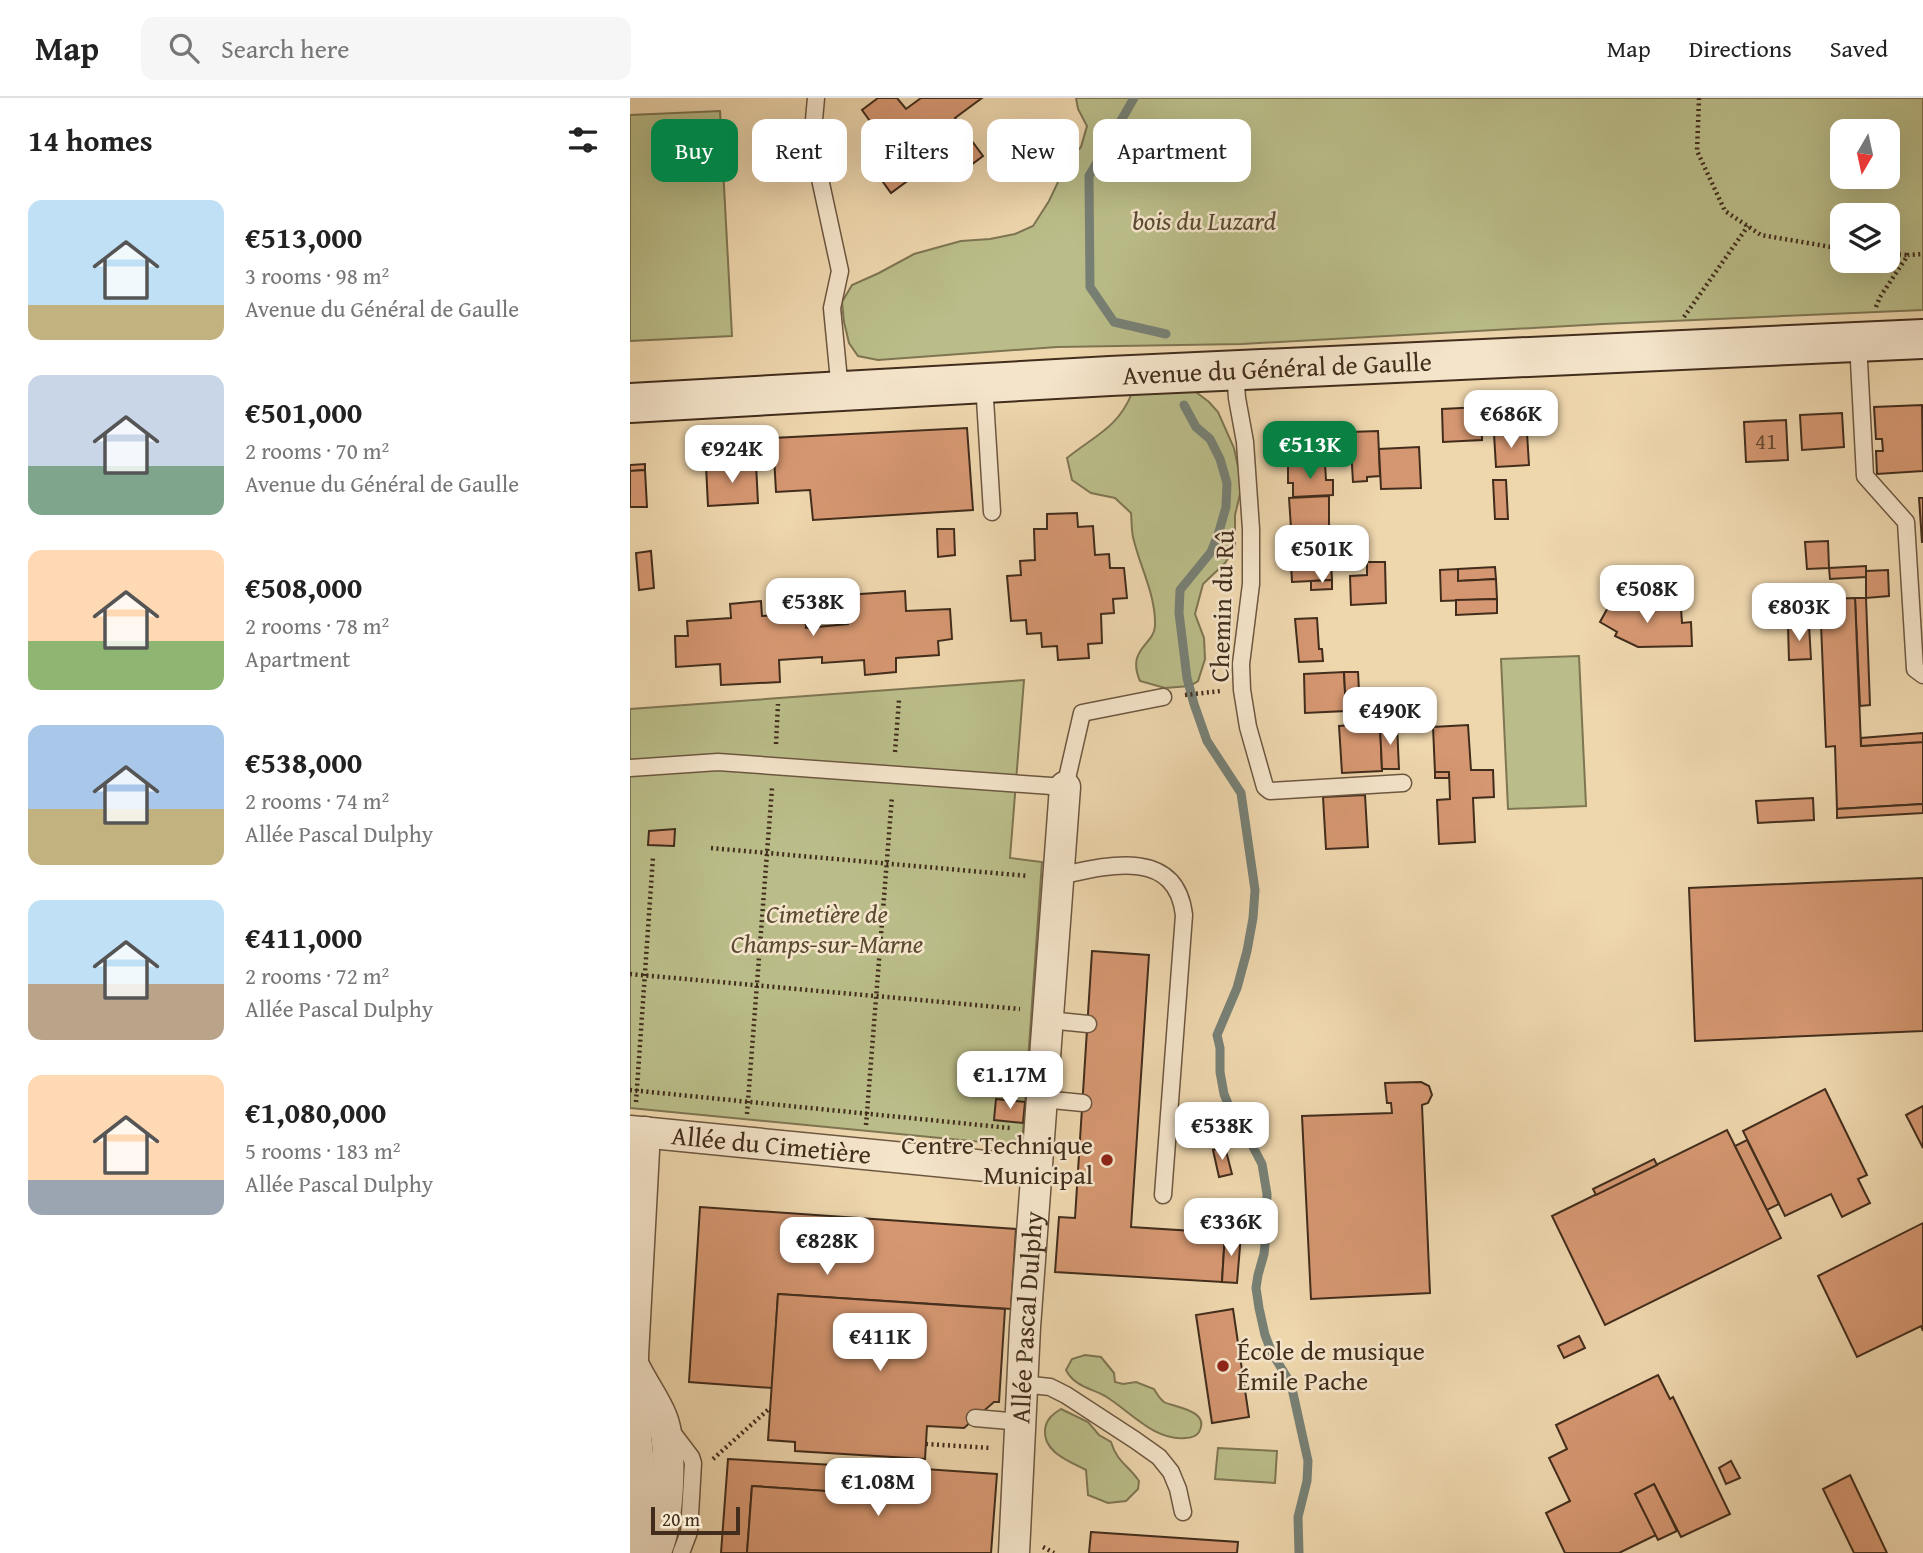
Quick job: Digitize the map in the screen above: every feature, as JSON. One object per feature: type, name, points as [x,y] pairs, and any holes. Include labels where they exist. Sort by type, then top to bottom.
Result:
[{"type":"main road","name":"Avenue du Général de Gaulle","points":[[630,403],[1235,370],[1923,339]]},
{"type":"street","name":"Allée Pascal Dulphy","points":[[1014,1553],[1022,1384],[1065,787]]},
{"type":"street","name":"Allée du Cimetière","points":[[638,1132],[1037,1171]]},
{"type":"street","points":[[636,1553],[639,1536],[642,1423],[633,1366],[638,1132]]},
{"type":"street","points":[[642,1423],[668,1455],[662,1534],[655,1553]]},
{"type":"lane","points":[[816,98],[812,142],[840,271],[832,308],[840,391]]},
{"type":"lane","points":[[1864,342],[1866,477],[1906,522],[1915,669],[1923,675]]},
{"type":"lane","name":"Chemin du Rû","points":[[1235,370],[1245,442],[1251,529],[1251,584],[1241,664],[1242,690],[1248,727],[1265,787],[1270,791],[1404,783]]},
{"type":"lane","points":[[984,383],[992,512]]},
{"type":"lane","points":[[630,768],[718,762],[1065,787],[1082,713],[1163,697]]},
{"type":"lane","points":[[1059,876],[1109,865],[1136,865],[1158,872],[1167,879],[1175,887],[1183,903],[1163,1195]]},
{"type":"lane","points":[[1048,1016],[1088,1024]]},
{"type":"lane","points":[[1042,1099],[1083,1103]]},
{"type":"lane","points":[[1022,1384],[1050,1387],[1066,1395],[1159,1457],[1171,1472],[1184,1512]]},
{"type":"lane","points":[[975,1418],[1020,1422]]},
{"type":"lane","points":[[642,1423],[691,1458],[693,1463],[689,1532],[681,1553]]},
{"type":"path","points":[[1699,98],[1697,151],[1725,211],[1761,235],[1830,247]]},
{"type":"path","points":[[1683,318],[1748,226]]},
{"type":"path","points":[[1900,255],[1923,254]]},
{"type":"path","points":[[1864,342],[1880,297],[1908,255]]},
{"type":"path","points":[[863,1154],[899,701]]},
{"type":"path","points":[[744,1143],[778,704]]},
{"type":"path","points":[[710,848],[1028,876]]},
{"type":"path","points":[[638,1132],[633,1090],[645,976],[653,857]]},
{"type":"path","points":[[630,974],[1048,1016]]},
{"type":"path","points":[[633,1090],[1010,1128]]},
{"type":"path","points":[[710,1462],[770,1408]]},
{"type":"path","points":[[926,1444],[992,1448]]},
{"type":"green space","name":"bois du Luzard","points":[[1076,98],[1923,98],[1923,310],[1242,344],[1057,347],[878,360],[858,356],[849,343],[842,302],[852,285],[914,254],[961,241],[1015,234],[1033,226],[1058,182],[1079,182],[1079,149],[1087,126],[1078,109]]},
{"type":"green space","points":[[720,111],[720,119],[651,119],[651,182],[724,182],[732,336],[630,341],[630,115]]},
{"type":"green space","points":[[1192,389],[1218,412],[1234,448],[1242,486],[1235,515],[1235,548],[1225,563],[1203,584],[1195,614],[1204,638],[1205,659],[1198,681],[1190,686],[1165,688],[1140,681],[1137,670],[1138,655],[1153,633],[1155,615],[1151,593],[1133,538],[1131,513],[1115,498],[1091,493],[1072,480],[1067,458],[1120,415],[1132,393]]},
{"type":"green space","points":[[1579,656],[1586,806],[1508,809],[1501,659]]},
{"type":"green space","name":"Cimetière de Champs-sur-Marne","points":[[1024,680],[1010,858],[1042,862],[1022,1146],[630,1108],[630,709]]},
{"type":"green space","points":[[1085,1355],[1101,1357],[1114,1373],[1115,1382],[1136,1382],[1154,1389],[1164,1402],[1196,1414],[1201,1425],[1199,1432],[1187,1438],[1163,1435],[1105,1396],[1078,1383],[1066,1370],[1072,1359]]},
{"type":"green space","points":[[1061,1409],[1088,1422],[1099,1435],[1111,1442],[1120,1459],[1139,1481],[1138,1489],[1126,1501],[1108,1503],[1088,1495],[1086,1470],[1058,1455],[1048,1444],[1045,1438],[1047,1423]]},
{"type":"green space","points":[[1218,1448],[1277,1451],[1275,1483],[1215,1479]]},
{"type":"building","points":[[878,98],[897,98],[906,109],[921,98],[982,98],[956,119],[868,119],[862,110]]},
{"type":"building","points":[[973,142],[983,156],[973,164]]},
{"type":"building","points":[[883,182],[906,182],[891,193]]},
{"type":"building","points":[[1922,405],[1923,471],[1877,474],[1876,451],[1883,451],[1882,439],[1876,439],[1874,407]]},
{"type":"building","points":[[1481,407],[1482,440],[1443,442],[1442,409]]},
{"type":"building","points":[[1842,413],[1844,447],[1802,450],[1800,415]]},
{"type":"building","points":[[1786,420],[1788,460],[1746,462],[1744,422]]},
{"type":"building","points":[[967,428],[973,510],[813,520],[810,490],[776,492],[773,438]]},
{"type":"building","points":[[1378,431],[1380,476],[1353,482],[1350,432]]},
{"type":"building","points":[[1330,433],[1331,447],[1338,447],[1338,463],[1288,466],[1287,441],[1295,441],[1295,434]]},
{"type":"building","points":[[1527,433],[1529,465],[1496,467],[1494,434]]},
{"type":"building","points":[[1419,447],[1421,488],[1381,489],[1379,449]]},
{"type":"building","points":[[645,464],[645,470],[630,471],[630,465]]},
{"type":"building","points":[[756,464],[758,503],[708,506],[706,466]]},
{"type":"building","points":[[1325,464],[1326,480],[1333,480],[1333,495],[1293,497],[1293,483],[1288,483],[1288,466]]},
{"type":"building","points":[[645,470],[647,507],[630,507],[630,471]]},
{"type":"building","points":[[1493,480],[1506,480],[1508,519],[1495,519]]},
{"type":"building","points":[[1329,496],[1329,527],[1291,528],[1289,498]]},
{"type":"building","points":[[1919,498],[1923,498],[1923,542],[1922,542]]},
{"type":"building","points":[[1077,513],[1078,527],[1093,526],[1095,555],[1109,554],[1110,568],[1124,568],[1127,598],[1113,599],[1114,613],[1101,614],[1102,643],[1088,644],[1089,658],[1058,660],[1057,646],[1042,647],[1041,633],[1027,634],[1026,620],[1011,621],[1007,576],[1021,575],[1020,561],[1035,560],[1034,529],[1047,529],[1047,514]]},
{"type":"building","points":[[1329,527],[1332,580],[1292,582],[1289,529]]},
{"type":"building","points":[[937,529],[954,529],[955,555],[938,557]]},
{"type":"building","points":[[1828,541],[1829,568],[1807,569],[1805,542]]},
{"type":"building","points":[[651,551],[654,588],[639,590],[636,553]]},
{"type":"building","points":[[1367,562],[1385,562],[1386,603],[1351,605],[1350,576],[1367,575]]},
{"type":"building","points":[[1866,566],[1866,577],[1830,579],[1829,568]]},
{"type":"building","points":[[1495,567],[1496,579],[1458,581],[1458,569]]},
{"type":"building","points":[[1458,569],[1458,581],[1496,579],[1497,599],[1441,601],[1440,570]]},
{"type":"building","points":[[1888,570],[1889,596],[1866,598],[1866,571]]},
{"type":"building","points":[[1332,580],[1332,589],[1311,590],[1311,581]]},
{"type":"building","points":[[905,591],[906,611],[950,609],[952,639],[938,641],[939,655],[896,658],[896,672],[865,675],[864,660],[822,663],[822,657],[779,660],[780,682],[721,685],[720,664],[676,667],[675,636],[688,636],[687,621],[731,618],[730,604],[761,601],[762,616],[805,613],[806,628],[848,624],[846,595]]},
{"type":"building","points":[[1616,593],[1638,606],[1645,605],[1645,611],[1658,610],[1657,605],[1670,605],[1670,609],[1681,608],[1682,623],[1691,622],[1692,646],[1638,647],[1615,636],[1617,632],[1600,622]]},
{"type":"building","points":[[1855,598],[1866,598],[1870,705],[1860,706]]},
{"type":"building","points":[[1855,598],[1861,746],[1923,742],[1923,804],[1837,809],[1835,746],[1826,747],[1820,599]]},
{"type":"building","points":[[1497,599],[1497,613],[1456,615],[1456,600]]},
{"type":"building","points":[[1786,600],[1808,600],[1809,625],[1788,626]]},
{"type":"building","points":[[1317,618],[1319,649],[1322,649],[1323,661],[1299,662],[1295,619]]},
{"type":"building","points":[[1809,625],[1811,659],[1789,660],[1788,626]]},
{"type":"building","points":[[1344,672],[1346,711],[1305,713],[1304,674]]},
{"type":"building","points":[[1344,672],[1358,672],[1360,710],[1346,711]]},
{"type":"building","points":[[1380,723],[1382,771],[1342,773],[1339,726]]},
{"type":"building","points":[[1397,725],[1399,769],[1382,769],[1380,726]]},
{"type":"building","points":[[1468,725],[1471,770],[1493,770],[1494,797],[1473,798],[1475,842],[1439,844],[1437,800],[1450,799],[1449,772],[1435,772],[1433,727]]},
{"type":"building","points":[[1923,733],[1923,742],[1861,746],[1861,738]]},
{"type":"building","points":[[1435,772],[1449,772],[1449,778],[1435,778]]},
{"type":"building","points":[[1365,795],[1368,847],[1326,849],[1323,797]]},
{"type":"building","points":[[1813,798],[1814,820],[1758,823],[1756,801]]},
{"type":"building","points":[[1923,804],[1923,813],[1837,818],[1837,809]]},
{"type":"building","points":[[675,829],[674,846],[648,845],[649,831]]},
{"type":"building","points":[[1923,878],[1923,1031],[1695,1041],[1689,888]]},
{"type":"building","name":"Centre Technique Municipal","points":[[1092,951],[1149,955],[1131,1227],[1225,1233],[1222,1282],[1055,1272],[1059,1217],[1075,1218]]},
{"type":"building","points":[[1421,1082],[1429,1086],[1432,1095],[1428,1103],[1422,1105],[1430,1293],[1311,1299],[1302,1116],[1392,1113],[1391,1103],[1387,1103],[1385,1083]]},
{"type":"building","points":[[1825,1089],[1867,1175],[1858,1179],[1870,1203],[1842,1217],[1831,1194],[1785,1216],[1743,1131]]},
{"type":"building","points":[[996,1099],[1025,1102],[1023,1123],[994,1120]]},
{"type":"building","points":[[1923,1106],[1923,1148],[1906,1115]]},
{"type":"building","points":[[1727,1130],[1781,1238],[1605,1325],[1552,1216]]},
{"type":"building","points":[[1747,1140],[1779,1204],[1767,1210],[1735,1146]]},
{"type":"building","points":[[1225,1147],[1232,1174],[1219,1177],[1213,1150]]},
{"type":"building","points":[[1654,1159],[1657,1165],[1596,1195],[1593,1189]]},
{"type":"building","points":[[700,1207],[1016,1229],[1011,1309],[778,1294],[772,1388],[689,1382]]},
{"type":"building","points":[[1923,1223],[1923,1331],[1921,1326],[1857,1357],[1818,1276]]},
{"type":"building","points":[[1225,1233],[1241,1234],[1237,1283],[1222,1282]]},
{"type":"building","points":[[778,1294],[1005,1309],[999,1402],[994,1402],[964,1428],[927,1426],[925,1459],[795,1451],[795,1442],[768,1440]]},
{"type":"building","name":"École de musique Émile Pache","points":[[1233,1309],[1249,1417],[1212,1423],[1196,1315]]},
{"type":"building","points":[[1579,1336],[1585,1348],[1564,1358],[1558,1346]]},
{"type":"building","points":[[1658,1375],[1670,1399],[1673,1397],[1730,1514],[1681,1537],[1654,1484],[1635,1494],[1656,1535],[1619,1553],[1565,1553],[1546,1513],[1570,1501],[1549,1458],[1567,1449],[1556,1425]]},
{"type":"building","points":[[728,1459],[888,1468],[886,1495],[752,1486],[747,1553],[721,1553]]},
{"type":"building","points":[[1731,1461],[1740,1478],[1726,1484],[1719,1468]]},
{"type":"building","points":[[888,1468],[906,1468],[904,1496],[923,1497],[925,1469],[997,1474],[991,1553],[747,1553],[752,1486],[886,1495]]},
{"type":"building","points":[[906,1468],[925,1470],[923,1497],[904,1496]]},
{"type":"building","points":[[1850,1475],[1887,1553],[1854,1553],[1823,1489]]},
{"type":"building","points":[[1654,1484],[1677,1531],[1658,1540],[1635,1494]]},
{"type":"building","points":[[1091,1532],[1238,1542],[1237,1553],[1089,1553]]},
{"type":"waterway","points":[[1134,98],[1089,176],[1090,287],[1114,322],[1166,334]]},
{"type":"waterway","points":[[1184,405],[1196,427],[1210,439],[1220,459],[1227,483],[1226,507],[1218,535],[1211,552],[1180,590],[1179,613],[1187,678],[1194,704],[1207,741],[1241,793],[1255,890],[1247,951],[1237,988],[1217,1035],[1224,1094],[1235,1121],[1262,1164],[1267,1194],[1264,1254],[1256,1288],[1265,1335],[1272,1353],[1291,1384],[1308,1461],[1307,1481],[1298,1517],[1299,1553]]},
{"type":"place","name":"Centre Technique Municipal","points":[[1107,1160]]},
{"type":"place","name":"École de musique Émile Pache","points":[[1223,1366]]}]
